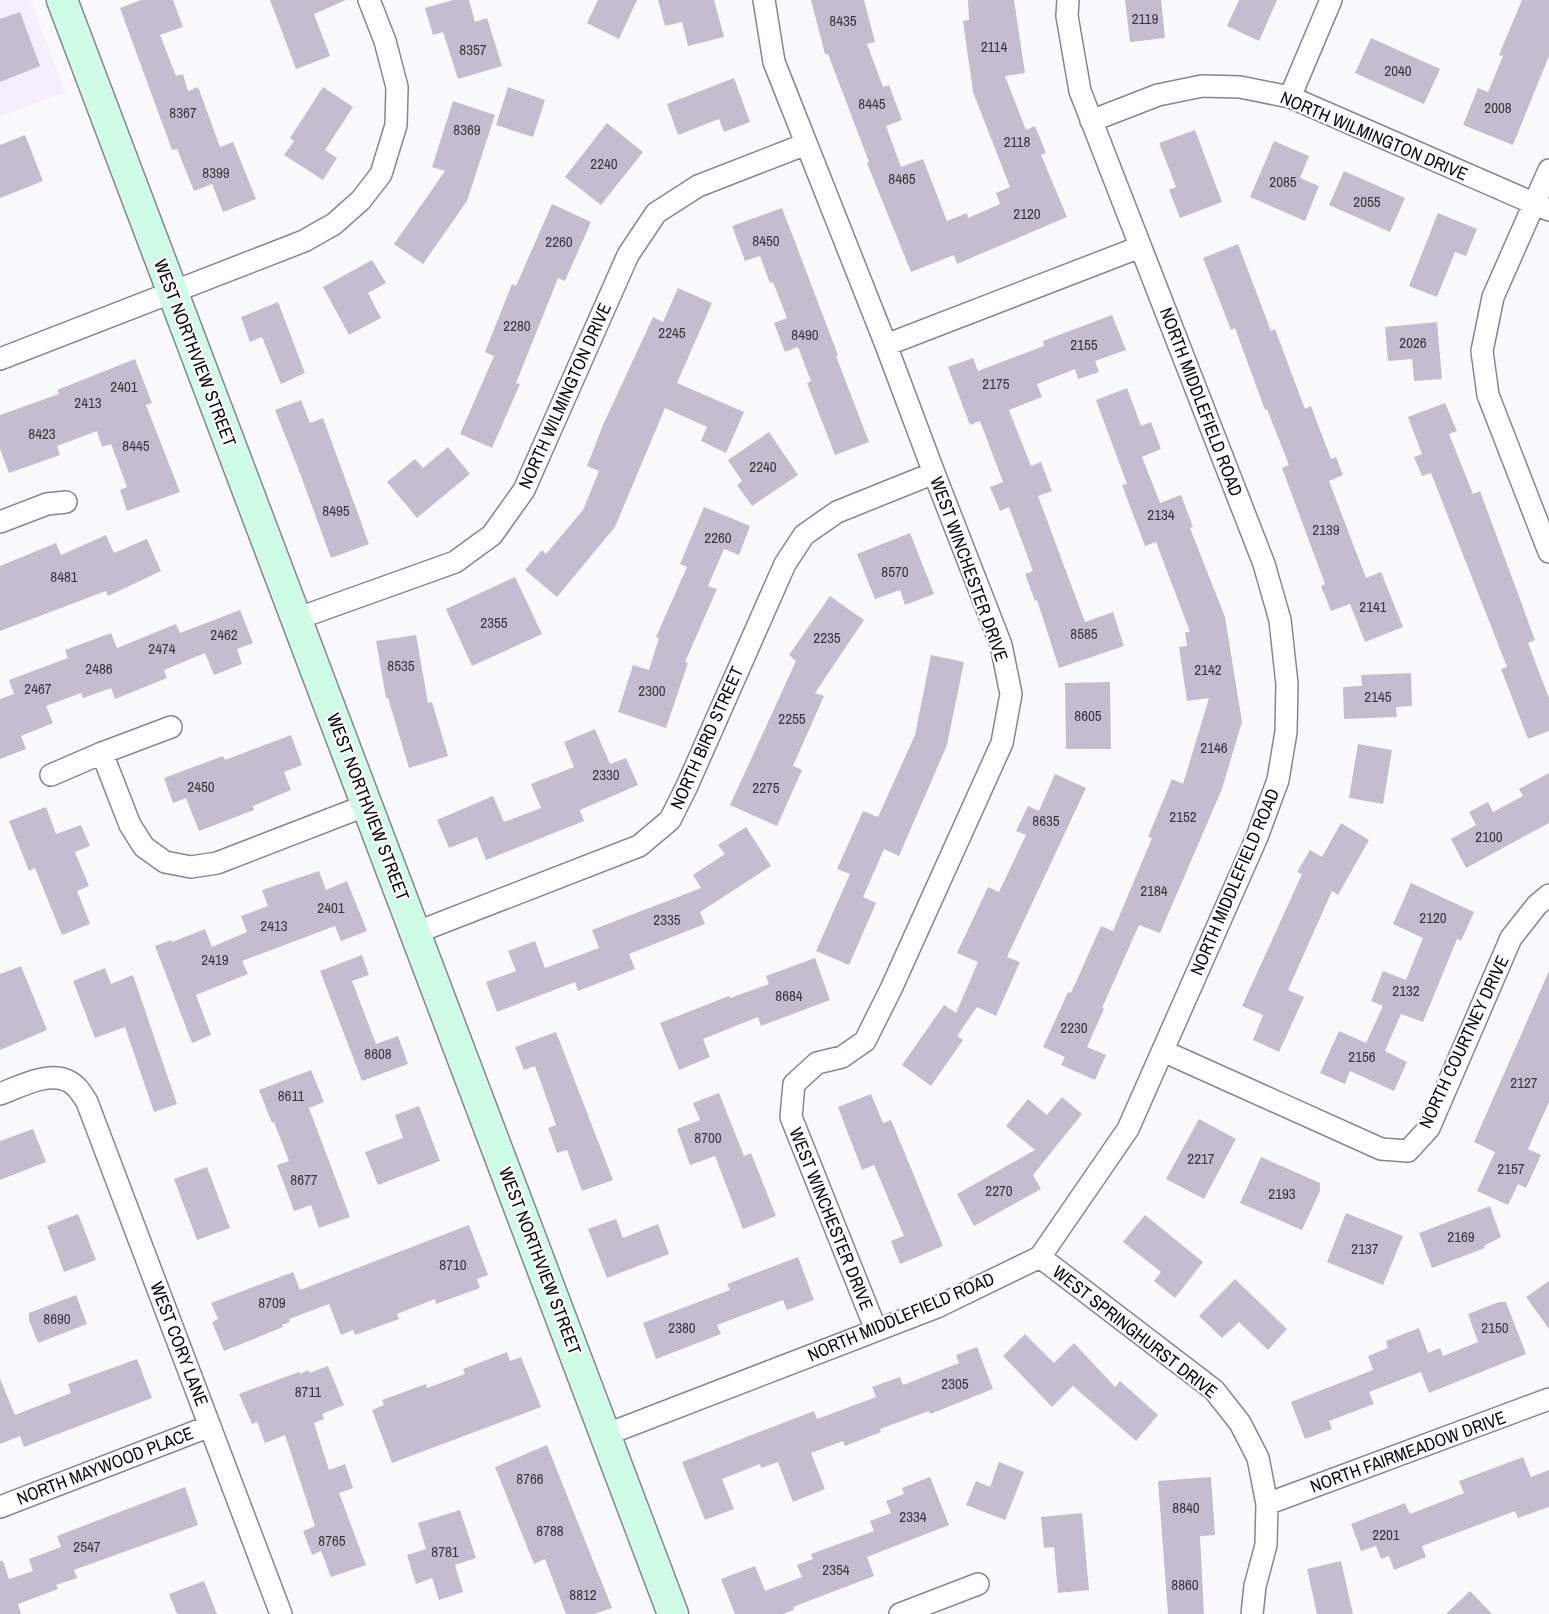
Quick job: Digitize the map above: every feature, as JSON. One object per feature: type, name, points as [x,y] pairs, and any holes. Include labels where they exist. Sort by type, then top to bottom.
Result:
[{"type":"street","name":"WEST NORTHVIEW STREET","points":[[62,0],[673,1614]]},
{"type":"street","points":[[0,359],[303,241],[334,224],[361,200],[381,174],[396,125],[397,87],[385,41],[369,0]]},
{"type":"street","name":"WEST WINCHESTER DRIVE","points":[[764,0],[774,62],[1001,645],[1011,694],[1002,743],[891,989],[865,1041],[842,1058],[818,1063],[794,1084],[791,1117],[876,1330]]},
{"type":"street","name":"NORTH MIDDLEFIELD ROAD","points":[[605,1435],[937,1307],[1040,1257],[1128,1129],[1257,837],[1278,780],[1286,732],[1287,684],[1280,620],[1263,564],[1080,91],[1067,16],[1068,0]]},
{"type":"street","points":[[1290,96],[1331,0]]},
{"type":"street","name":"NORTH WILMINGTON DRIVE","points":[[1091,122],[1158,95],[1202,86],[1240,87],[1290,96],[1542,207]]},
{"type":"street","name":"NORTH WILMINGTON DRIVE","points":[[296,619],[455,562],[492,535],[524,490],[628,255],[656,213],[698,186],[806,144]]},
{"type":"street","points":[[1549,170],[1542,207],[1493,297],[1482,351],[1488,395],[1549,552]]},
{"type":"street","points":[[886,345],[1140,247]]},
{"type":"street","name":"NORTH BIRD STREET","points":[[415,933],[639,846],[669,820],[687,786],[785,564],[804,535],[837,512],[934,473]]},
{"type":"street","points":[[0,522],[47,504],[66,502]]},
{"type":"street","points":[[51,775],[171,727]]},
{"type":"street","points":[[102,753],[130,825],[144,847],[165,862],[191,867],[217,863],[367,805]]},
{"type":"street","name":"NORTH COURTNEY DRIVE","points":[[1163,1051],[1381,1149],[1408,1151],[1429,1128],[1511,938],[1537,905],[1549,895]]},
{"type":"street","name":"WEST CORY LANE","points":[[0,1094],[36,1081],[52,1078],[67,1080],[78,1089],[87,1102],[281,1614]]},
{"type":"street","name":"WEST SPRINGHURST DRIVE","points":[[1040,1257],[1214,1390],[1240,1423],[1258,1458],[1267,1504],[1266,1545],[1255,1586],[1252,1614]]},
{"type":"street","name":"NORTH FAIRMEADOW DRIVE","points":[[1267,1504],[1549,1399]]},
{"type":"street","name":"NORTH MAYWOOD PLACE","points":[[0,1507],[210,1426]]},
{"type":"street","points":[[900,1614],[978,1584]]},
{"type":"shaded area","points":[[0,0],[30,0],[65,92],[0,116]]},
{"type":"building","points":[[141,0],[173,0],[183,27],[160,35],[176,76],[183,74],[188,91],[198,87],[220,147],[233,142],[256,199],[223,212],[212,184],[194,191],[177,149],[172,150],[120,8]]},
{"type":"building","points":[[270,0],[346,0],[314,14],[330,56],[296,69]]},
{"type":"building","points":[[453,0],[469,0],[475,22],[487,18],[502,66],[458,79],[443,32],[433,35],[425,8]]},
{"type":"building","points":[[598,0],[637,0],[619,39],[587,23]]},
{"type":"building","points":[[658,0],[714,0],[724,37],[688,46],[682,22],[665,26]]},
{"type":"building","points":[[811,0],[864,0],[875,42],[867,44],[883,87],[889,85],[902,120],[886,126],[901,167],[923,159],[947,221],[967,213],[968,218],[1000,204],[996,193],[1010,187],[973,92],[963,21],[969,20],[968,0],[1014,0],[1025,73],[1005,76],[1026,130],[1035,126],[1046,153],[1041,155],[1067,217],[957,264],[954,255],[911,272],[867,163],[869,162],[828,54],[825,54]]},
{"type":"building","points":[[1125,0],[1161,0],[1165,38],[1130,42]]},
{"type":"building","points":[[1239,0],[1277,0],[1259,41],[1227,26]]},
{"type":"building","points":[[1522,0],[1549,0],[1549,56],[1513,145],[1463,125],[1478,88],[1488,92],[1503,56],[1499,55]]},
{"type":"building","points":[[20,12],[40,66],[0,82],[0,19]]},
{"type":"building","points":[[1371,38],[1440,69],[1424,104],[1355,73]]},
{"type":"building","points":[[734,78],[750,122],[724,132],[719,119],[678,135],[667,104]]},
{"type":"building","points":[[323,87],[353,107],[325,150],[337,158],[323,180],[284,155],[294,141],[290,138]]},
{"type":"building","points":[[508,87],[545,100],[533,137],[496,125]]},
{"type":"building","points":[[453,101],[495,115],[467,201],[423,264],[394,244],[445,171],[432,167]]},
{"type":"building","points":[[607,123],[643,152],[601,205],[565,177]]},
{"type":"building","points":[[1195,130],[1222,202],[1180,218],[1169,190],[1176,187],[1159,143]]},
{"type":"building","points":[[25,135],[43,181],[0,198],[0,145]]},
{"type":"building","points":[[1274,141],[1309,156],[1300,178],[1319,186],[1305,221],[1250,197]]},
{"type":"building","points":[[1344,171],[1405,198],[1390,232],[1329,205]]},
{"type":"building","points":[[552,204],[591,222],[565,281],[558,278],[516,383],[520,384],[492,448],[460,434],[494,356],[485,352],[512,284],[516,286]]},
{"type":"building","points":[[782,208],[869,442],[835,455],[807,383],[811,381],[798,347],[785,352],[774,323],[787,318],[773,282],[770,283],[760,256],[745,261],[732,226]]},
{"type":"building","points":[[1438,213],[1477,229],[1466,256],[1455,252],[1437,297],[1409,286]]},
{"type":"building","points":[[1238,244],[1271,331],[1275,329],[1305,409],[1311,406],[1331,459],[1336,457],[1343,475],[1329,481],[1366,578],[1381,572],[1403,627],[1365,642],[1350,604],[1331,611],[1321,586],[1325,584],[1282,468],[1289,465],[1267,409],[1265,410],[1235,328],[1231,330],[1203,258]]},
{"type":"building","points":[[372,260],[386,283],[368,293],[381,318],[349,335],[323,287]]},
{"type":"building","points":[[678,288],[712,303],[677,383],[744,412],[726,453],[701,441],[707,427],[665,408],[615,527],[557,597],[525,570],[542,550],[546,554],[583,510],[599,471],[587,466],[603,425],[653,317],[663,322]]},
{"type":"building","points":[[278,302],[305,373],[281,384],[262,337],[250,342],[241,317]]},
{"type":"building","points":[[1112,315],[1126,350],[1095,361],[1099,372],[1078,379],[1075,369],[1037,384],[1042,397],[1009,410],[1031,466],[1041,462],[1052,491],[1038,496],[1085,622],[1113,612],[1124,646],[1059,668],[1037,600],[1035,601],[1025,574],[1033,571],[1009,507],[1000,511],[990,487],[1003,482],[980,421],[970,425],[948,367],[973,358],[978,371],[1044,346],[1043,341]]},
{"type":"building","points":[[1437,322],[1442,379],[1414,381],[1412,359],[1388,361],[1385,327]]},
{"type":"building","points":[[135,359],[152,403],[146,405],[180,492],[127,511],[120,490],[127,487],[111,444],[102,447],[97,431],[57,446],[60,455],[9,473],[0,449],[0,415],[59,394],[57,390]]},
{"type":"building","points":[[1127,388],[1141,426],[1151,422],[1161,449],[1142,457],[1160,503],[1181,495],[1193,527],[1190,528],[1225,617],[1242,722],[1222,789],[1160,933],[1139,925],[1102,1008],[1104,1009],[1087,1047],[1106,1055],[1095,1080],[1061,1065],[1065,1057],[1043,1047],[1068,992],[1071,993],[1101,926],[1113,931],[1152,838],[1148,837],[1172,779],[1183,784],[1209,698],[1187,701],[1179,647],[1187,646],[1185,632],[1190,632],[1156,542],[1145,546],[1122,485],[1127,484],[1096,400]]},
{"type":"building","points":[[301,400],[310,423],[323,418],[369,544],[331,558],[275,410]]},
{"type":"building","points":[[1445,403],[1457,431],[1449,434],[1473,494],[1480,491],[1535,640],[1528,643],[1549,698],[1549,731],[1528,739],[1501,669],[1507,667],[1431,473],[1422,476],[1414,457],[1422,454],[1408,417]]},
{"type":"building","points":[[769,432],[798,475],[752,506],[737,485],[742,481],[728,460]]},
{"type":"building","points":[[448,447],[470,474],[417,518],[387,482],[415,459],[423,468]]},
{"type":"building","points":[[704,507],[750,526],[739,555],[724,549],[708,586],[717,589],[685,662],[688,663],[666,728],[618,712],[633,665],[649,670],[659,638],[656,637],[687,567],[680,564]]},
{"type":"building","points":[[910,533],[934,594],[905,605],[900,590],[875,599],[857,554]]},
{"type":"building","points":[[106,535],[114,553],[147,539],[161,571],[108,596],[106,591],[0,631],[0,566],[56,543],[61,555]]},
{"type":"building","points":[[515,577],[542,634],[472,666],[446,609]]},
{"type":"building","points":[[830,596],[864,620],[815,693],[824,696],[793,766],[802,770],[777,826],[730,805],[796,661],[789,655]]},
{"type":"building","points":[[240,610],[253,643],[237,649],[242,664],[214,675],[205,653],[164,670],[167,678],[115,699],[111,688],[83,698],[81,693],[46,706],[53,723],[21,736],[26,749],[0,759],[0,699],[14,694],[9,680],[68,658],[65,650],[111,633],[117,648],[176,624],[180,633]]},
{"type":"building","points":[[416,635],[428,703],[432,702],[448,756],[409,768],[388,698],[386,698],[376,641]]},
{"type":"building","points":[[931,655],[964,662],[947,745],[899,856],[884,849],[863,897],[876,903],[849,965],[816,951],[850,874],[837,869],[863,811],[878,817],[915,735]]},
{"type":"building","points":[[1411,673],[1412,706],[1396,707],[1397,717],[1344,719],[1343,687],[1362,686],[1361,675]]},
{"type":"building","points":[[1110,682],[1111,749],[1066,749],[1065,683]]},
{"type":"building","points":[[595,729],[610,764],[626,758],[638,785],[580,810],[584,821],[486,860],[477,837],[449,848],[437,820],[493,796],[504,822],[541,808],[531,784],[574,767],[564,742]]},
{"type":"building","points":[[291,735],[302,765],[284,772],[291,790],[253,806],[254,810],[199,831],[186,798],[173,803],[164,778],[223,756],[225,760]]},
{"type":"building","points":[[1358,744],[1392,750],[1383,804],[1349,798]]},
{"type":"building","points":[[1549,773],[1549,823],[1466,868],[1451,839],[1476,825],[1469,812],[1488,802],[1493,812],[1523,796],[1519,789]]},
{"type":"building","points":[[1055,774],[1086,788],[1007,957],[1020,962],[996,1016],[977,1007],[957,1036],[963,1040],[931,1086],[902,1065],[944,1005],[956,1013],[978,962],[957,953],[988,887],[999,892],[1026,835],[1016,831],[1028,806],[1039,811]]},
{"type":"building","points":[[46,807],[56,834],[81,825],[90,846],[75,852],[89,886],[77,891],[90,924],[62,935],[35,868],[29,871],[9,821]]},
{"type":"building","points":[[1341,823],[1369,840],[1338,895],[1332,891],[1288,990],[1304,997],[1279,1052],[1253,1040],[1263,1015],[1242,1006],[1302,874],[1297,872],[1310,850],[1322,857]]},
{"type":"building","points":[[746,827],[771,866],[700,912],[705,924],[629,954],[635,969],[578,991],[575,982],[497,1012],[486,982],[516,971],[508,951],[535,941],[545,968],[599,948],[592,930],[701,888],[693,875],[725,854],[718,845]]},
{"type":"building","points":[[319,871],[326,890],[347,881],[367,931],[341,941],[335,926],[242,961],[248,974],[196,995],[211,1035],[192,1043],[155,946],[205,929],[212,947],[247,932],[241,916],[268,906],[262,890]]},
{"type":"building","points":[[1411,883],[1474,912],[1461,941],[1457,939],[1423,1022],[1401,1014],[1385,1051],[1407,1062],[1394,1091],[1350,1071],[1345,1084],[1320,1073],[1339,1031],[1366,1043],[1383,1006],[1371,1001],[1383,971],[1406,980],[1423,938],[1393,924]]},
{"type":"building","points":[[362,955],[369,975],[352,981],[376,1044],[398,1036],[408,1064],[362,1081],[320,971]]},
{"type":"building","points":[[815,958],[830,1000],[761,1026],[758,1017],[703,1039],[710,1057],[679,1070],[660,1023],[729,996],[730,998],[769,984],[766,976]]},
{"type":"building","points":[[21,966],[47,1030],[0,1050],[0,974]]},
{"type":"building","points":[[105,968],[111,984],[133,975],[177,1104],[154,1112],[125,1027],[95,1038],[73,981]]},
{"type":"building","points":[[1549,971],[1549,1102],[1528,1149],[1541,1155],[1526,1188],[1518,1184],[1508,1205],[1477,1191],[1495,1152],[1474,1142]]},
{"type":"building","points":[[556,1032],[613,1180],[582,1191],[567,1150],[557,1153],[548,1128],[556,1125],[535,1066],[524,1070],[515,1047]]},
{"type":"building","points":[[311,1070],[324,1102],[309,1108],[350,1217],[319,1228],[311,1205],[294,1211],[277,1165],[289,1161],[259,1090]]},
{"type":"building","points":[[719,1093],[744,1156],[751,1153],[776,1216],[743,1229],[715,1156],[690,1165],[677,1129],[700,1120],[693,1103]]},
{"type":"building","points":[[871,1094],[883,1123],[891,1120],[943,1246],[900,1264],[891,1241],[904,1236],[874,1165],[862,1170],[838,1107]]},
{"type":"building","points":[[1062,1097],[1082,1114],[1033,1175],[1041,1189],[974,1226],[957,1194],[1035,1150],[1006,1126],[1028,1099],[1047,1115]]},
{"type":"building","points":[[419,1106],[440,1161],[378,1185],[365,1152],[403,1138],[395,1115]]},
{"type":"building","points":[[1199,1119],[1236,1139],[1204,1199],[1166,1179]]},
{"type":"building","points":[[33,1129],[46,1162],[0,1180],[0,1141]]},
{"type":"building","points":[[1261,1157],[1320,1183],[1320,1191],[1302,1230],[1240,1203]]},
{"type":"building","points":[[207,1167],[230,1228],[197,1240],[174,1179]]},
{"type":"building","points":[[1490,1206],[1501,1237],[1484,1246],[1485,1248],[1432,1268],[1419,1233]]},
{"type":"building","points":[[1346,1213],[1403,1236],[1383,1285],[1327,1262]]},
{"type":"building","points":[[78,1214],[96,1260],[64,1272],[47,1226]]},
{"type":"building","points":[[1145,1215],[1203,1262],[1175,1298],[1154,1281],[1161,1272],[1123,1242]]},
{"type":"building","points":[[616,1219],[623,1238],[658,1224],[669,1254],[607,1278],[588,1229]]},
{"type":"building","points":[[469,1225],[488,1275],[477,1279],[480,1288],[436,1304],[435,1299],[397,1314],[399,1319],[355,1335],[353,1330],[341,1335],[329,1304],[289,1319],[290,1322],[282,1325],[283,1327],[224,1351],[212,1322],[218,1319],[211,1303],[293,1272],[300,1290]]},
{"type":"building","points":[[798,1257],[814,1300],[787,1310],[783,1300],[717,1325],[721,1334],[656,1359],[643,1323],[730,1290],[727,1284]]},
{"type":"building","points":[[1235,1279],[1287,1329],[1268,1350],[1239,1322],[1222,1338],[1199,1316]]},
{"type":"building","points":[[1549,1281],[1549,1329],[1526,1297]]},
{"type":"building","points":[[76,1295],[87,1324],[38,1343],[29,1320],[29,1313]]},
{"type":"building","points":[[1499,1302],[1506,1302],[1526,1354],[1429,1393],[1421,1372],[1369,1392],[1374,1404],[1329,1421],[1332,1429],[1305,1439],[1291,1402],[1373,1370],[1368,1356],[1388,1348],[1386,1341],[1419,1328],[1428,1353],[1440,1348],[1443,1356],[1478,1342],[1468,1314]]},
{"type":"building","points":[[1025,1334],[1054,1363],[1074,1343],[1115,1387],[1120,1381],[1158,1415],[1136,1441],[1073,1386],[1052,1407],[1003,1356]]},
{"type":"building","points":[[977,1347],[993,1389],[930,1414],[929,1411],[880,1429],[881,1432],[845,1446],[843,1441],[811,1453],[825,1489],[793,1502],[778,1462],[761,1468],[760,1464],[722,1479],[734,1509],[705,1520],[682,1462],[814,1411],[817,1419],[876,1397],[872,1387],[900,1377],[903,1385],[959,1363],[956,1355]]},
{"type":"building","points":[[507,1352],[510,1361],[521,1357],[541,1407],[392,1463],[372,1410],[384,1405],[382,1400],[426,1384],[427,1388],[465,1374],[463,1369]]},
{"type":"building","points":[[137,1359],[152,1398],[24,1447],[20,1436],[0,1444],[0,1379],[15,1415],[71,1393],[68,1384]]},
{"type":"building","points":[[328,1366],[344,1405],[322,1414],[324,1419],[314,1423],[329,1470],[345,1464],[353,1488],[339,1493],[366,1565],[331,1577],[321,1551],[312,1555],[303,1531],[315,1526],[285,1435],[265,1443],[257,1422],[252,1424],[239,1394],[299,1372],[300,1374],[308,1370],[309,1373]]},
{"type":"building","points":[[547,1445],[612,1608],[594,1614],[566,1614],[545,1559],[534,1564],[495,1467]]},
{"type":"building","points":[[1523,1457],[1531,1477],[1549,1470],[1549,1507],[1518,1518],[1515,1511],[1422,1546],[1426,1557],[1394,1570],[1389,1556],[1381,1559],[1376,1546],[1361,1551],[1351,1524],[1405,1503],[1410,1514],[1464,1493],[1459,1481]]},
{"type":"building","points":[[999,1462],[1024,1472],[1005,1520],[966,1505],[976,1481],[990,1487]]},
{"type":"building","points":[[930,1477],[949,1525],[867,1557],[874,1576],[793,1607],[794,1610],[783,1614],[735,1614],[721,1579],[755,1566],[765,1591],[802,1577],[797,1565],[813,1559],[811,1554],[874,1531],[870,1521],[891,1513],[886,1501],[904,1494],[902,1488]]},
{"type":"building","points":[[1211,1477],[1215,1535],[1200,1536],[1204,1614],[1168,1614],[1158,1481]]},
{"type":"building","points":[[185,1487],[198,1525],[74,1570],[77,1578],[56,1585],[58,1589],[18,1604],[21,1614],[0,1614],[0,1561],[3,1561],[9,1579],[33,1571],[29,1559],[61,1547],[57,1536]]},
{"type":"building","points":[[460,1510],[476,1558],[455,1565],[463,1592],[439,1600],[432,1578],[416,1584],[407,1555],[426,1549],[418,1523]]},
{"type":"building","points":[[1082,1513],[1089,1590],[1058,1593],[1054,1547],[1044,1548],[1041,1517]]},
{"type":"building","points":[[1341,1561],[1353,1614],[1317,1614],[1307,1569]]},
{"type":"building","points":[[204,1581],[217,1614],[177,1614],[169,1594]]},
{"type":"building","points":[[1470,1591],[1492,1614],[1446,1614]]}]
